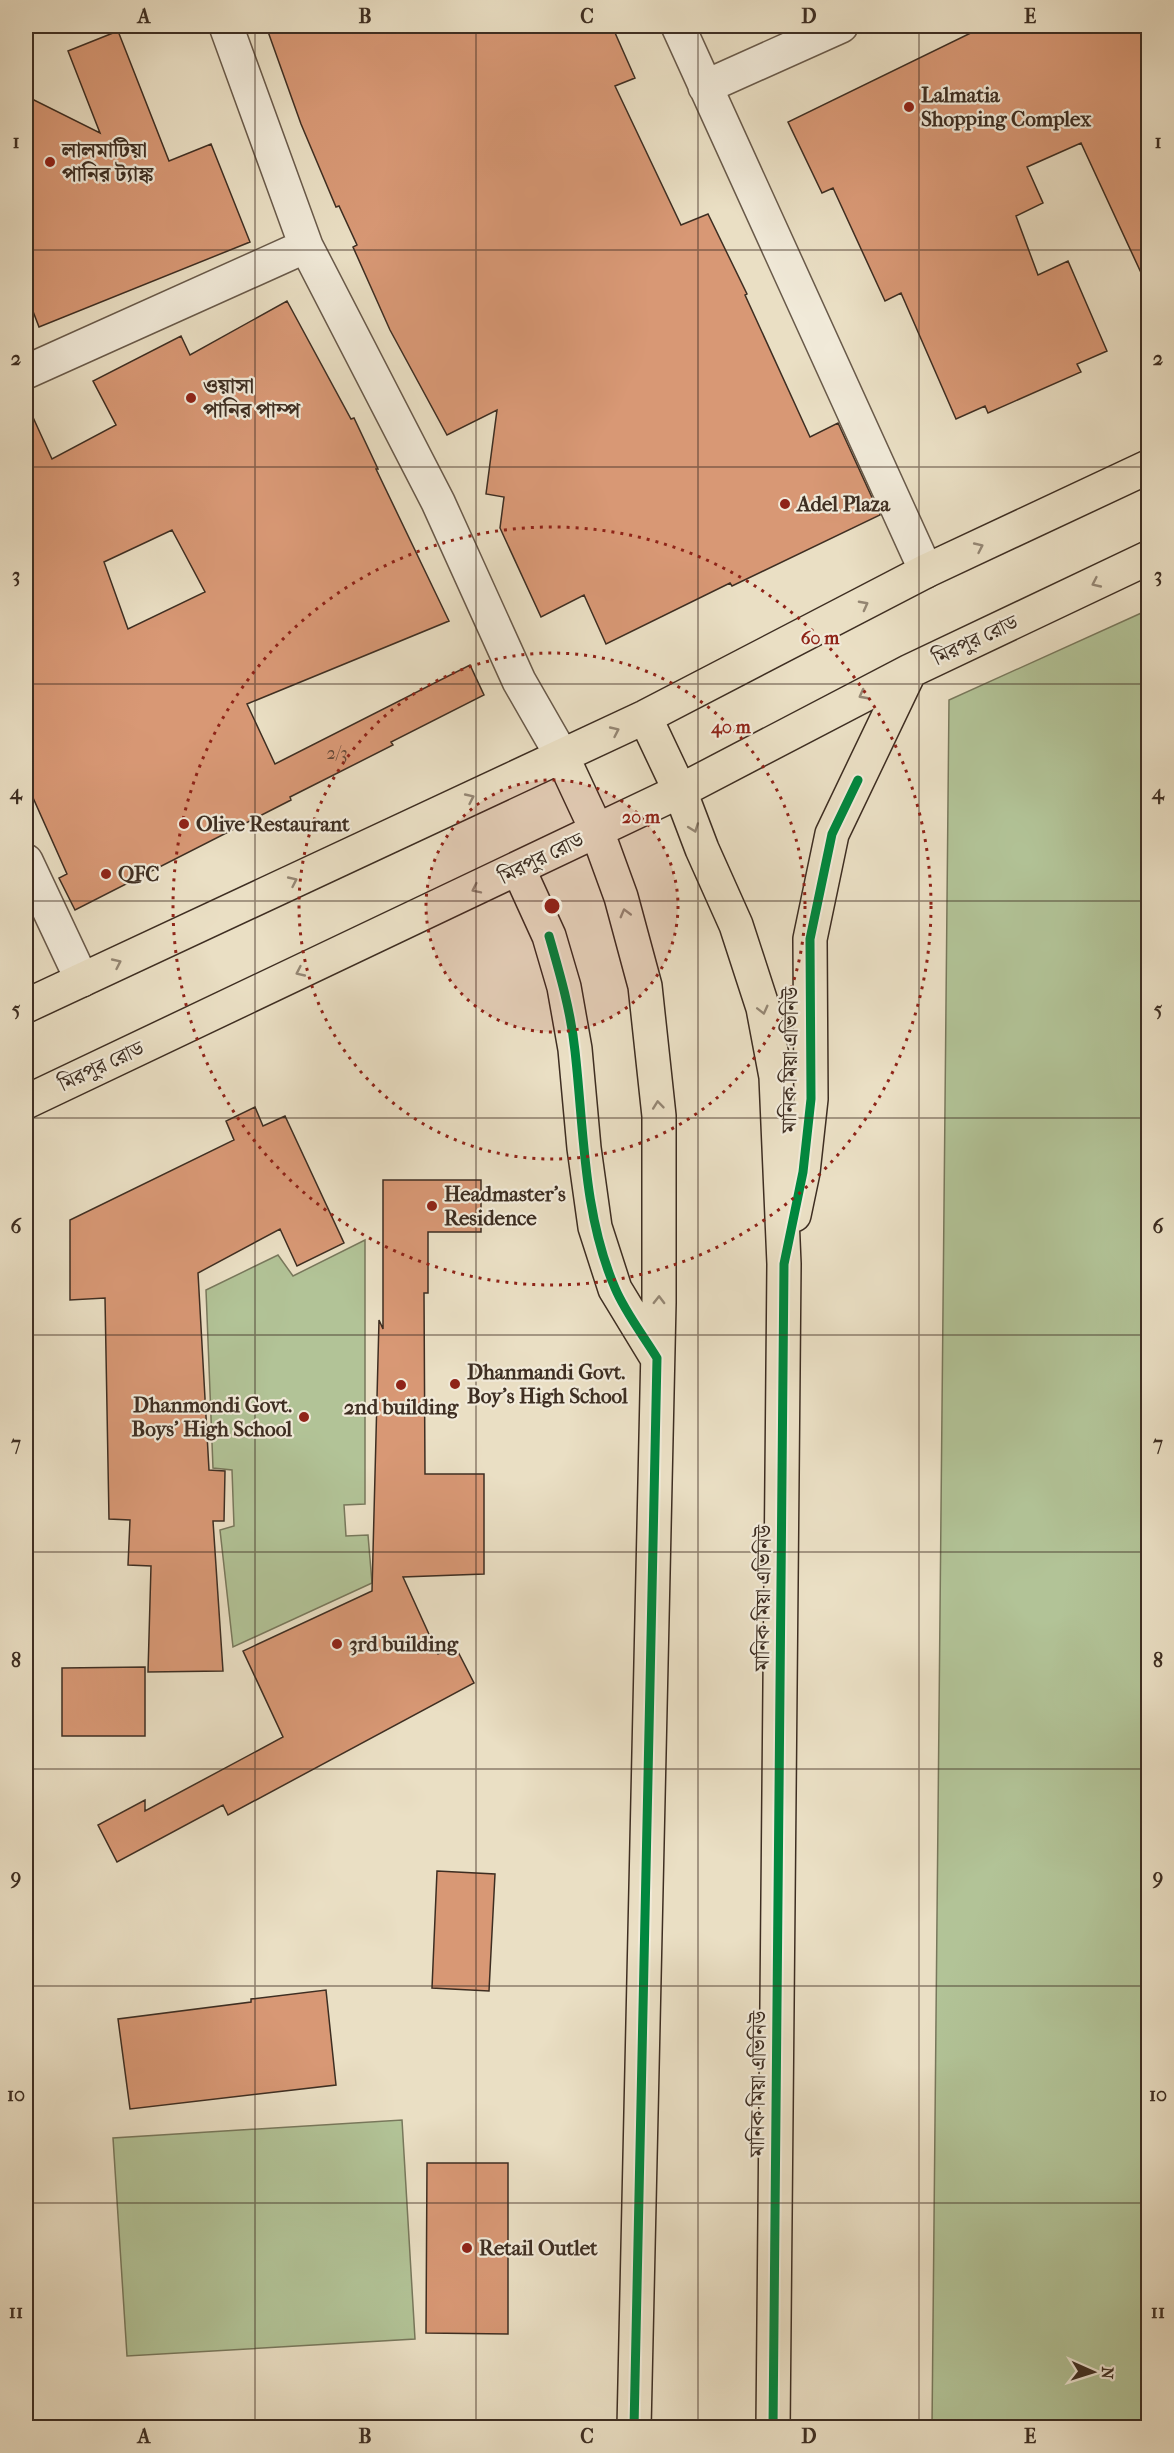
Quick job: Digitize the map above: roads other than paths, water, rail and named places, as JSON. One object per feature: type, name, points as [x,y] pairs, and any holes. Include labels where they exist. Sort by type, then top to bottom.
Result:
[{"type":"highway","points":[[26,1006],[645,717],[926,572],[1149,467]]},
{"type":"highway","name":"মিরপুর রোড","points":[[26,1102],[680,791],[910,671],[1149,558]]},
{"type":"highway","name":"মানিক মিয়া এভিনিউ","points":[[784,1264],[803,1172],[812,1099],[810,939],[832,834],[910,671]]},
{"type":"highway","name":"মানিক মিয়া এভিনিউ","points":[[645,717],[680,791],[702,849],[736,926],[763,1008],[776,1077],[784,1264],[773,2427]]},
{"type":"highway","points":[[562,756],[597,831],[621,897],[645,986],[659,1116],[657,1358],[634,2427]]},
{"type":"highway","points":[[518,868],[549,936],[564,987],[575,1049],[584,1148],[595,1227],[615,1289],[657,1358]]},
{"type":"street","points":[[226,26],[306,246],[438,502],[519,681],[562,756]]},
{"type":"street","points":[[678,26],[926,572]]},
{"type":"street","points":[[705,87],[841,26]]},
{"type":"street","points":[[26,372],[306,246]]},
{"type":"street","points":[[26,861],[82,980]]},
{"type":"place","name":"Lalmatia Shopping Complex","points":[[909,107]]},
{"type":"place","name":"লালমাটিয়া পানির ট্যাঙ্ক","points":[[50,162]]},
{"type":"place","name":"ওয়াসা পানির পাম্প","points":[[191,398]]},
{"type":"place","name":"Adel Plaza","points":[[785,504]]},
{"type":"place","name":"Olive Restaurant","points":[[184,824]]},
{"type":"place","name":"QFC","points":[[106,874]]},
{"type":"place","name":"Headmaster's Residence","points":[[432,1206]]},
{"type":"place","name":"Dhanmandi Govt. Boy's High School","points":[[455,1384]]},
{"type":"place","name":"2nd building","points":[[401,1385]]},
{"type":"place","name":"Dhanmondi Govt. Boys' High School","points":[[304,1417]]},
{"type":"place","name":"3rd building","points":[[337,1644]]},
{"type":"place","name":"Retail Outlet","points":[[467,2248]]}]
